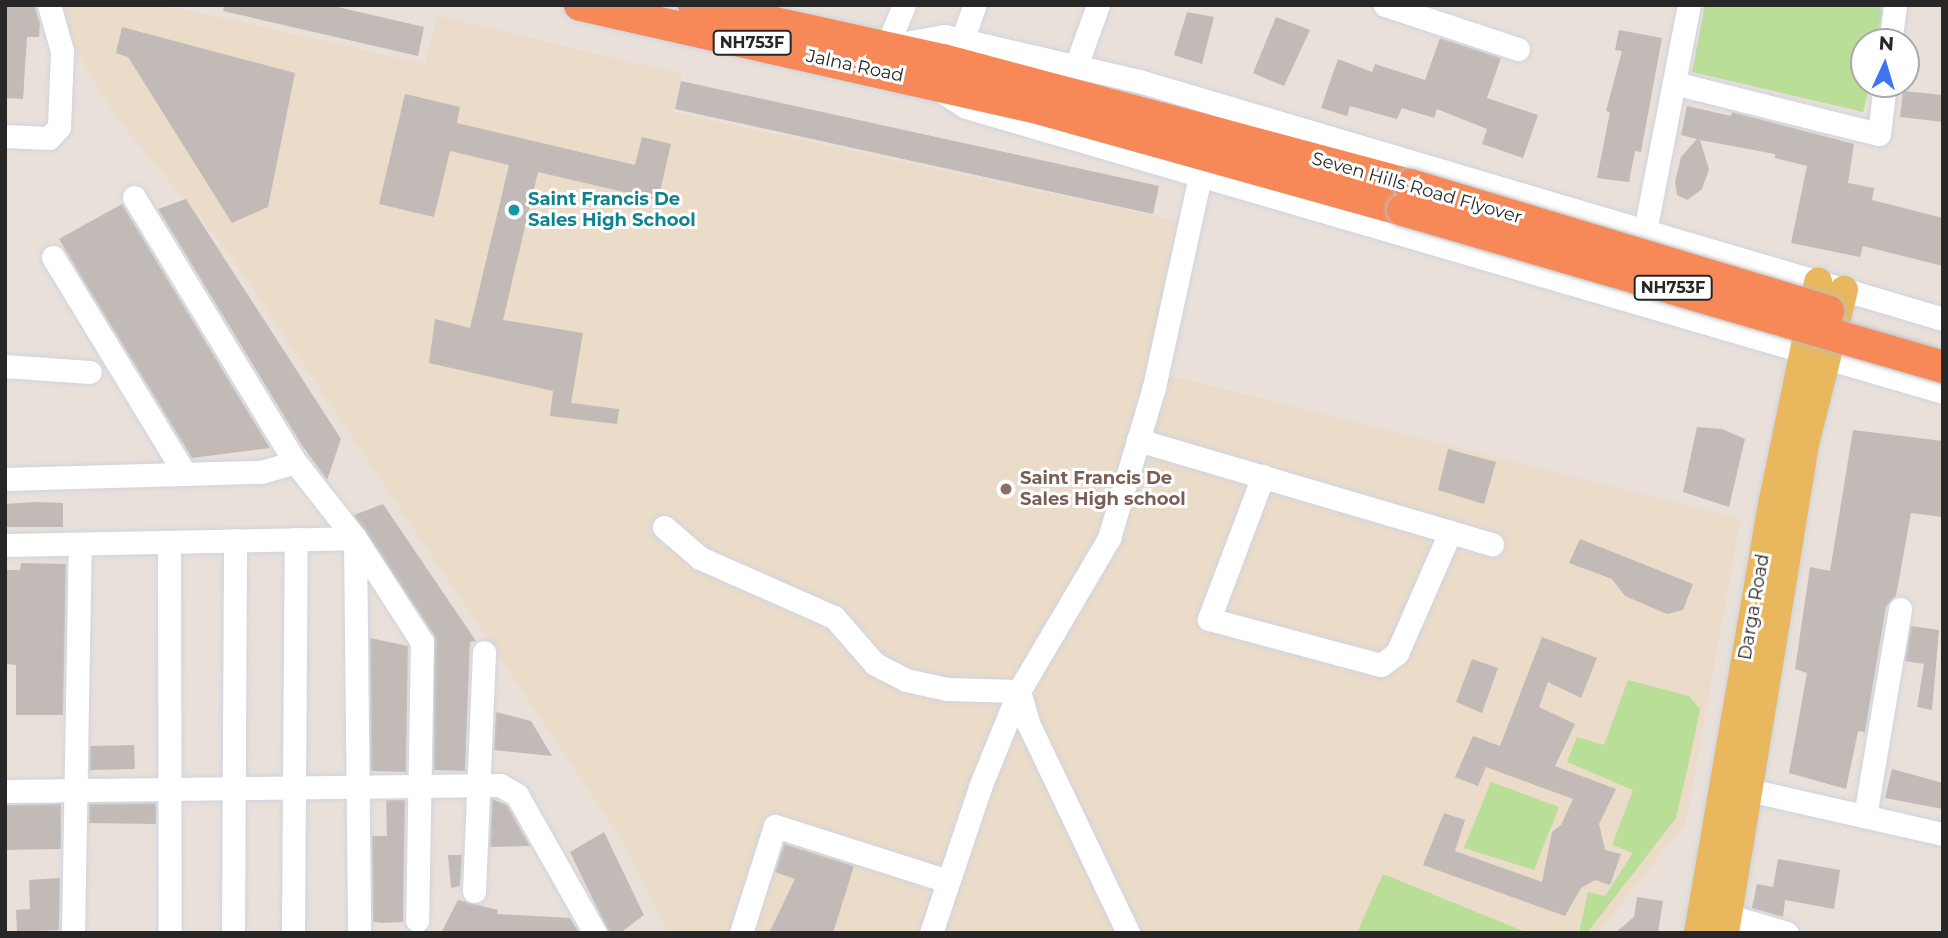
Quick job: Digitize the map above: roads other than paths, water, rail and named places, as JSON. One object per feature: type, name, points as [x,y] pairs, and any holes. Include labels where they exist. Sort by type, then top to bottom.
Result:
[{"type":"highway","name":"Jalna Road","points":[[580,5],[943,60]]},
{"type":"highway","name":"Jalna Road","points":[[712,7],[887,46]]},
{"type":"highway","name":"Seven Hills Road Flyover","points":[[887,46],[1410,185],[1943,346]]},
{"type":"highway","name":"Seven Hills Road Flyover","points":[[943,60],[975,93],[1363,198],[1943,367]]},
{"type":"main road","name":"Darga Road","points":[[1714,922],[1814,355],[1831,286]]},
{"type":"main road","name":"Darga Road","points":[[1714,922],[1749,790],[1806,440],[1814,355]]},
{"type":"street","points":[[5,136],[49,138],[59,127],[62,51],[49,5]]},
{"type":"street","points":[[887,46],[904,5]]},
{"type":"street","points":[[943,60],[975,5]]},
{"type":"street","points":[[1076,66],[1098,5]]},
{"type":"street","points":[[1385,5],[1518,49]]},
{"type":"street","points":[[1645,231],[1689,5]]},
{"type":"street","points":[[1892,28],[1895,5]]},
{"type":"street","points":[[943,60],[1076,66],[1943,319]]},
{"type":"street","points":[[943,60],[966,107],[1943,392]]},
{"type":"street","points":[[1674,83],[1879,134],[1883,98]]},
{"type":"street","points":[[931,933],[947,881],[1019,691],[1110,538],[1138,440],[1200,176]]},
{"type":"street","points":[[134,197],[295,462],[355,538],[422,642],[417,920]]},
{"type":"street","points":[[53,257],[185,474]]},
{"type":"street","points":[[5,366],[90,372]]},
{"type":"street","points":[[1138,440],[1492,544]]},
{"type":"street","points":[[5,479],[261,472],[295,462]]},
{"type":"street","points":[[1263,476],[1209,620],[1381,665],[1397,653],[1450,532]]},
{"type":"street","points":[[664,527],[700,558],[834,617],[875,664],[906,680],[947,689],[1019,691]]},
{"type":"street","points":[[5,545],[355,538]]},
{"type":"street","points":[[355,538],[359,933]]},
{"type":"street","points":[[293,933],[296,539]]},
{"type":"street","points":[[233,933],[235,540]]},
{"type":"street","points":[[169,542],[170,933]]},
{"type":"street","points":[[73,933],[80,544]]},
{"type":"street","points":[[1865,816],[1900,610]]},
{"type":"street","points":[[474,891],[484,652]]},
{"type":"street","points":[[1019,691],[1028,723],[1128,933]]},
{"type":"street","points":[[5,791],[500,785],[517,795],[595,933]]},
{"type":"street","points":[[1749,790],[1943,834]]},
{"type":"street","points":[[741,933],[775,826],[947,881]]},
{"type":"street","points":[[1714,922],[1787,933]]},
{"type":"place","name":"Saint Francis De Sales High School","points":[[514,210]]},
{"type":"place","name":"Saint Francis De Sales High school","points":[[1006,489]]}]
